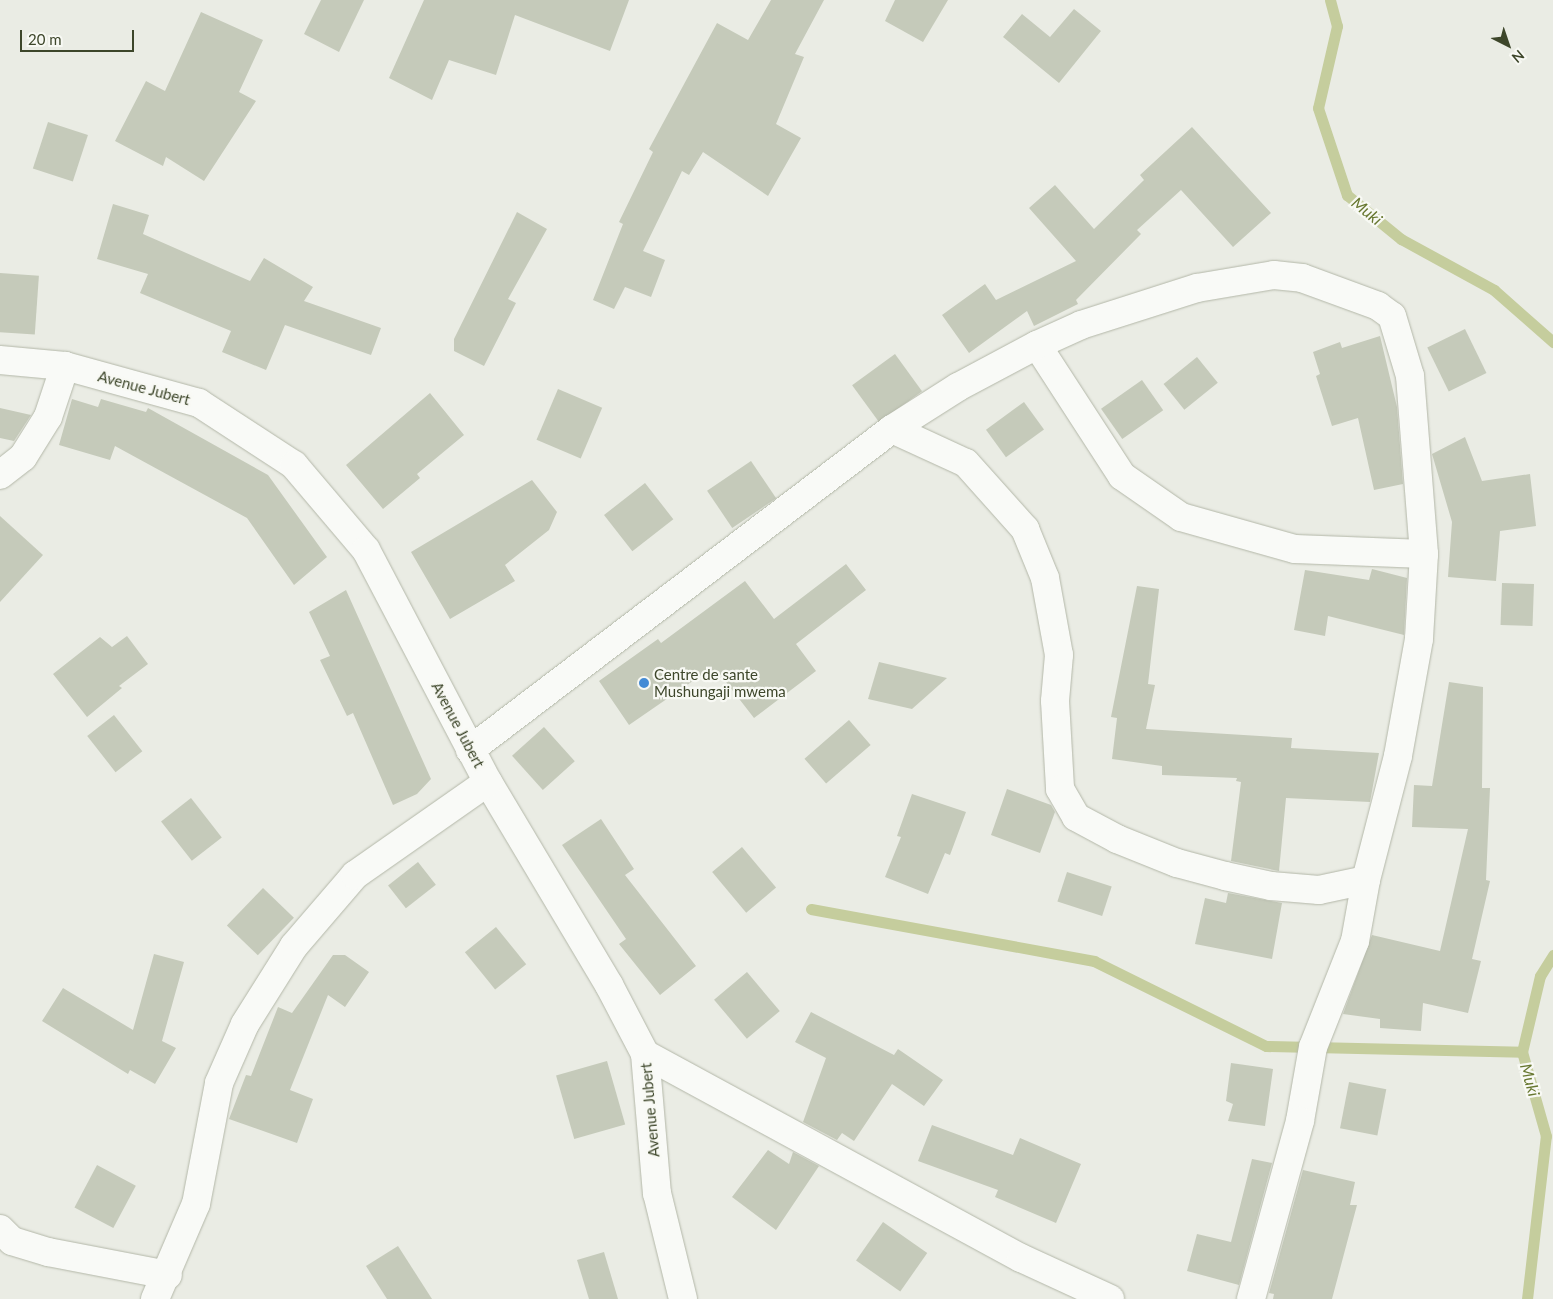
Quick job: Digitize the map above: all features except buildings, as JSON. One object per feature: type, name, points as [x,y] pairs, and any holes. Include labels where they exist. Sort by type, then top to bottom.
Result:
[{"type":"street","points":[[470,750],[892,429],[958,387],[1036,345],[1081,325],[1197,288],[1274,275],[1302,278],[1378,306],[1392,316],[1410,376],[1424,554],[1419,640],[1398,756],[1366,880],[1356,941],[1313,1047],[1300,1121],[1250,1299]]},
{"type":"street","points":[[1036,345],[1122,476],[1181,517],[1294,549],[1424,554]]},
{"type":"street","name":"Avenue Jubert","points":[[0,360],[66,366],[199,403],[294,465],[366,550],[470,750],[609,985],[645,1054],[657,1192],[683,1299]]},
{"type":"street","points":[[0,475],[23,457],[48,417],[66,366]]},
{"type":"street","points":[[892,429],[966,464],[1025,529],[1045,578],[1059,655],[1055,701],[1060,789],[1076,816],[1117,839],[1177,863],[1225,876],[1271,886],[1319,890],[1366,880]]},
{"type":"street","points":[[155,1299],[168,1275],[196,1204],[219,1082],[245,1024],[294,946],[355,875],[488,782]]},
{"type":"street","points":[[645,1054],[1013,1254],[1107,1298]]},
{"type":"street","points":[[0,1229],[12,1241],[48,1252],[168,1275]]},
{"type":"waterway","name":"Muki","points":[[1330,0],[1337,26],[1318,108],[1347,195],[1401,239],[1494,290],[1553,342]]},
{"type":"waterway","points":[[811,909],[1094,961],[1266,1046],[1522,1052]]},
{"type":"waterway","name":"Muki","points":[[1527,1299],[1546,1136],[1522,1052],[1540,976],[1553,955]]},
{"type":"place","name":"Centre de sante Mushungaji mwema","points":[[644,683]]}]
